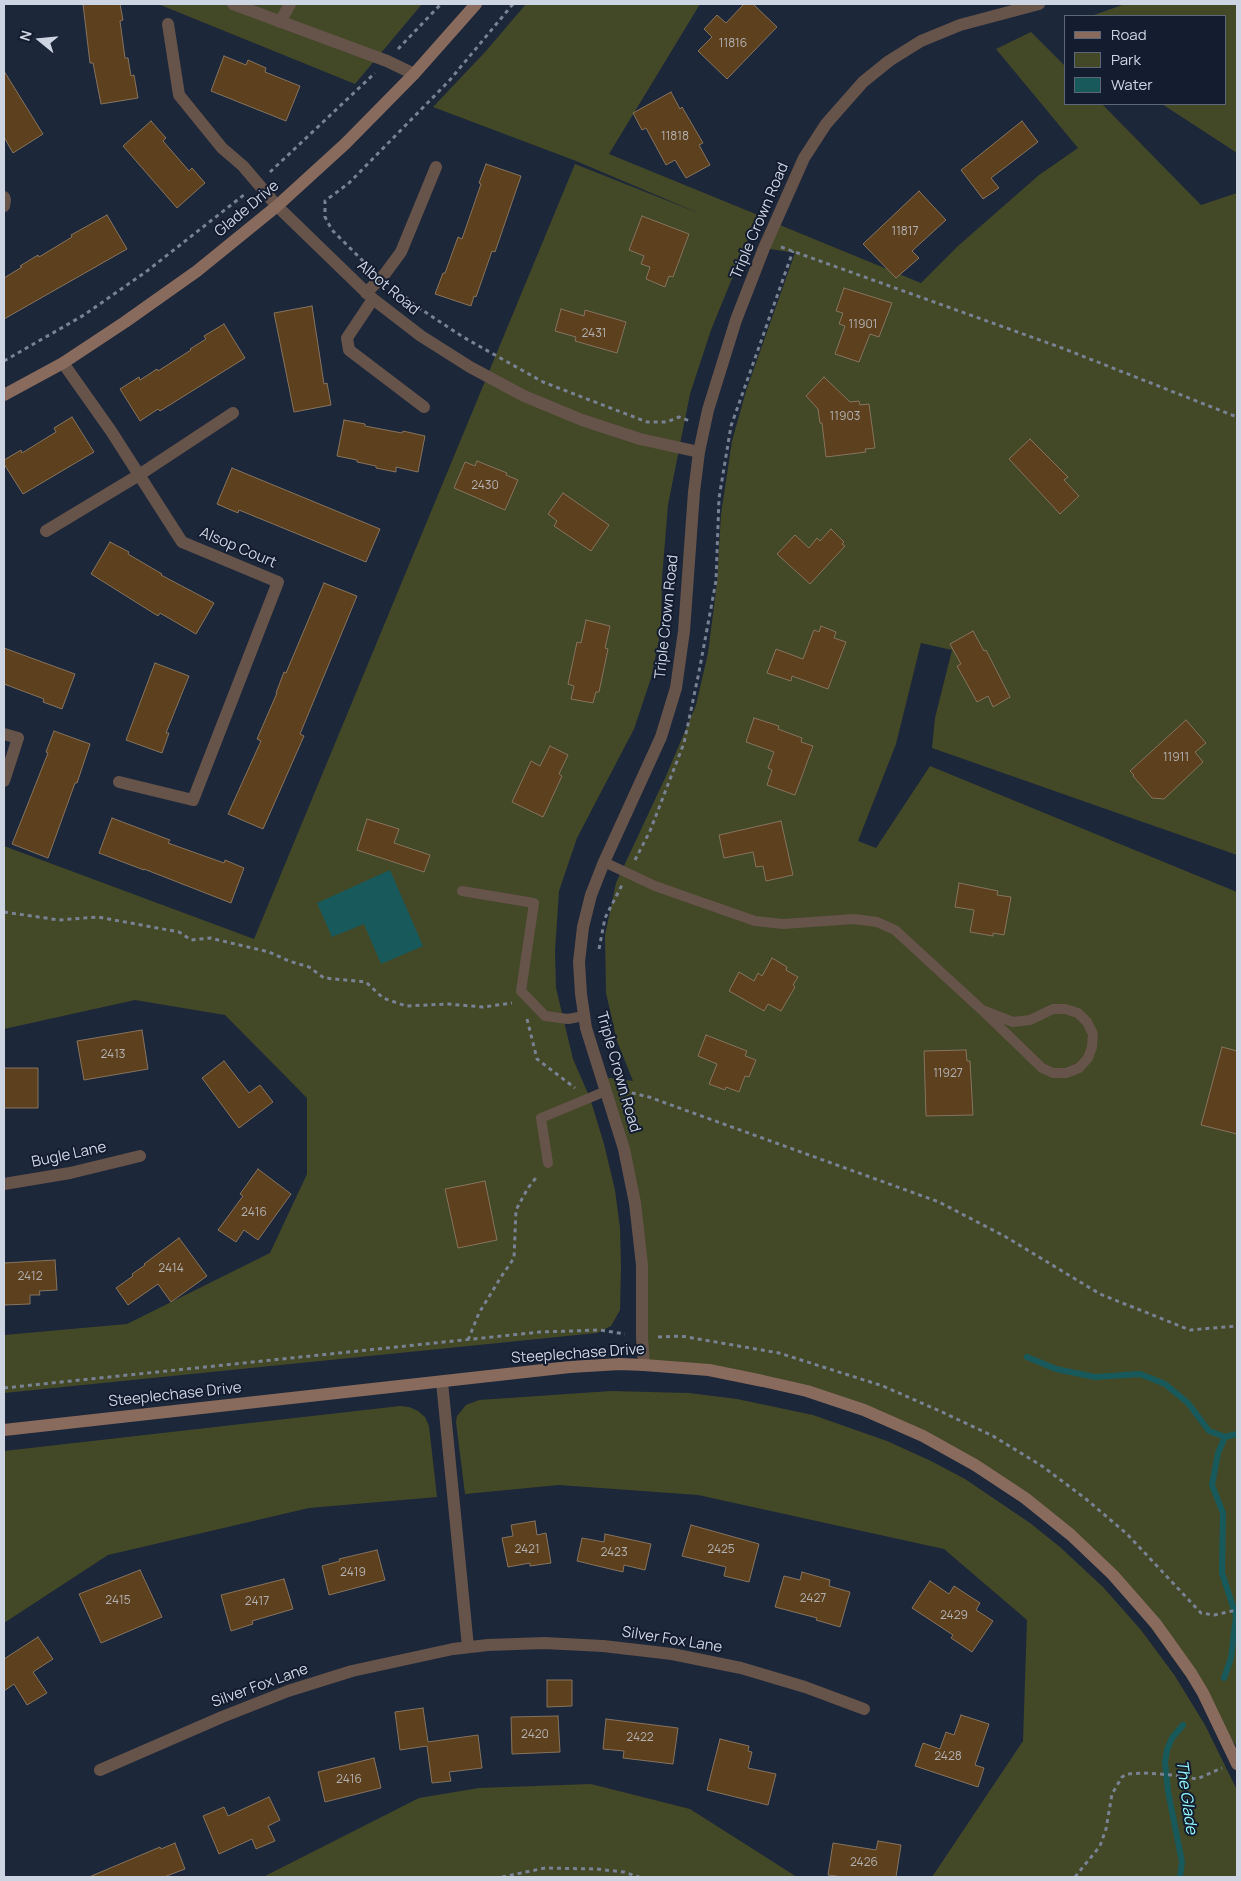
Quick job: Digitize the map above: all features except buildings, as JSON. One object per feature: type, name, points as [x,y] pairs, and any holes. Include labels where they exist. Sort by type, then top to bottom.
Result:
[{"type":"street","points":[[233,4],[387,61],[414,74]]},
{"type":"street","points":[[280,22],[290,4]]},
{"type":"street","name":"Glade Drive","points":[[4,395],[62,363],[125,322],[197,271],[277,206],[346,144],[414,74],[476,4]]},
{"type":"street","name":"Triple Crown Road","points":[[644,1365],[642,1265],[635,1203],[624,1149],[584,1016],[579,962],[583,927],[591,895],[661,737],[676,688],[684,631],[694,492],[699,452],[705,425],[736,320],[767,242],[804,158],[826,124],[863,82],[889,61],[921,41],[960,25],[1039,4]]},
{"type":"street","name":"Albot Road","points":[[168,24],[178,95],[222,148],[244,166],[277,206],[369,296],[421,336],[470,367],[524,396],[582,420],[640,438],[699,452]]},
{"type":"street","points":[[424,406],[349,350],[347,338],[369,296],[400,252],[436,167]]},
{"type":"street","points":[[4,197],[4,206]]},
{"type":"street","name":"Alsop Court","points":[[62,363],[139,475],[182,542],[278,582],[193,800],[119,782]]},
{"type":"street","points":[[46,531],[139,475],[233,413]]},
{"type":"street","points":[[4,734],[18,738],[4,781]]},
{"type":"street","name":"Bugle Lane","points":[[4,1184],[70,1173],[140,1156]]},
{"type":"street","name":"Steeplechase Drive","points":[[4,1430],[570,1367],[644,1365],[708,1370],[807,1391],[864,1410],[932,1441],[975,1464],[1025,1498],[1071,1534],[1113,1575],[1156,1624],[1203,1693],[1237,1764]]},
{"type":"street","points":[[442,1382],[468,1647]]},
{"type":"street","name":"Silver Fox Lane","points":[[100,1770],[222,1716],[288,1691],[352,1671],[468,1647],[544,1643],[603,1646],[672,1654],[741,1668],[805,1687],[864,1709]]},
{"type":"lane","points":[[604,862],[655,886],[755,921],[783,924],[854,919],[877,922],[895,930],[1042,1068],[1053,1073],[1066,1073],[1079,1068],[1088,1058],[1092,1047],[1093,1034],[1087,1022],[1078,1014],[1065,1009],[1053,1009],[1030,1020],[1013,1022],[982,1010]]},
{"type":"lane","points":[[462,891],[534,903],[520,991],[545,1016],[568,1019],[584,1016]]},
{"type":"lane","points":[[548,1163],[541,1118],[606,1090]]},
{"type":"path","points":[[4,361],[100,304],[147,271],[258,183],[387,61],[441,4]]},
{"type":"path","points":[[513,4],[449,82],[349,183],[325,201],[325,217],[332,230],[381,278],[416,306],[463,337],[544,382],[647,422],[667,422],[679,417],[705,425]]},
{"type":"path","points":[[767,242],[1062,348],[1237,417]]},
{"type":"path","points":[[4,912],[59,920],[98,917],[179,932],[191,940],[210,938],[269,952],[309,967],[324,978],[366,982],[383,998],[406,1006],[448,1004],[483,1007],[520,1002]]},
{"type":"path","points":[[527,1015],[527,1022],[537,1059],[582,1093]]},
{"type":"path","points":[[606,1090],[649,1097],[939,1202],[1006,1237],[1100,1294],[1190,1330],[1237,1326]]},
{"type":"path","points":[[468,1340],[479,1313],[514,1258],[516,1210],[528,1188],[548,1163]]},
{"type":"path","points":[[4,1388],[540,1332],[600,1330],[642,1337],[682,1336]]},
{"type":"path","points":[[1224,1613],[1237,1610]]},
{"type":"path","points":[[1075,1877],[1100,1846],[1106,1829],[1112,1794],[1122,1777],[1127,1774],[1159,1773],[1197,1779],[1220,1768]]},
{"type":"path","points":[[502,1877],[545,1868],[596,1869],[624,1872],[639,1877]]},
{"type":"green space","points":[[158,4],[422,4],[355,84]]},
{"type":"green space","points":[[526,4],[700,4],[609,154],[758,215],[711,330],[690,394],[668,505],[662,578],[661,630],[651,678],[634,729],[577,838],[559,891],[555,951],[556,988],[573,1059],[590,1098],[615,1190],[620,1228],[620,1310],[611,1326],[597,1333],[4,1393],[4,1335],[127,1324],[270,1253],[307,1174],[307,1098],[225,1015],[135,1000],[4,1029],[4,846],[254,939],[575,164],[701,214],[576,161],[433,107],[486,51]]},
{"type":"green space","points":[[1125,4],[1237,4],[1237,153],[1164,105],[1226,105],[1226,15],[1094,15]]},
{"type":"green space","points":[[1031,32],[1064,65],[1064,105],[1103,105],[1201,205],[1237,193],[1237,855],[932,748],[935,718],[952,650],[921,643],[896,744],[858,841],[876,848],[930,766],[1237,892],[1237,1747],[1113,1575],[975,1465],[807,1391],[644,1365],[635,1203],[602,1077],[633,1081],[617,1041],[606,993],[605,935],[616,883],[666,776],[696,705],[708,653],[717,583],[721,514],[732,441],[746,391],[795,253],[764,248],[775,223],[921,283],[958,246],[1039,175],[1078,148],[996,49]]},
{"type":"green space","points":[[611,1391],[689,1393],[737,1399],[813,1415],[887,1441],[931,1461],[965,1479],[1030,1523],[1060,1547],[1103,1587],[1141,1630],[1175,1676],[1205,1725],[1237,1790],[1237,1877],[932,1877],[1023,1741],[1027,1620],[944,1549],[698,1495],[559,1485],[465,1494],[456,1422],[457,1416],[466,1405],[479,1400]]},
{"type":"green space","points":[[400,1406],[418,1411],[425,1417],[429,1426],[437,1497],[309,1508],[108,1555],[4,1623],[4,1451]]},
{"type":"green space","points":[[591,1784],[690,1809],[797,1877],[263,1877],[419,1798],[479,1788]]},
{"type":"water","points":[[390,870],[423,946],[381,964],[364,924],[332,937],[317,903]]},
{"type":"waterway","points":[[1027,1357],[1056,1369],[1095,1377],[1140,1374],[1165,1384],[1188,1403],[1209,1431],[1225,1437]]},
{"type":"waterway","name":"The Glade","points":[[1225,1437],[1237,1434]]},
{"type":"waterway","name":"The Glade","points":[[1224,1678],[1231,1658],[1236,1616],[1222,1573],[1223,1513],[1212,1485],[1218,1453],[1225,1437]]},
{"type":"waterway","name":"The Glade","points":[[1180,1877],[1182,1862],[1168,1791],[1165,1762],[1172,1738],[1183,1725]]}]
